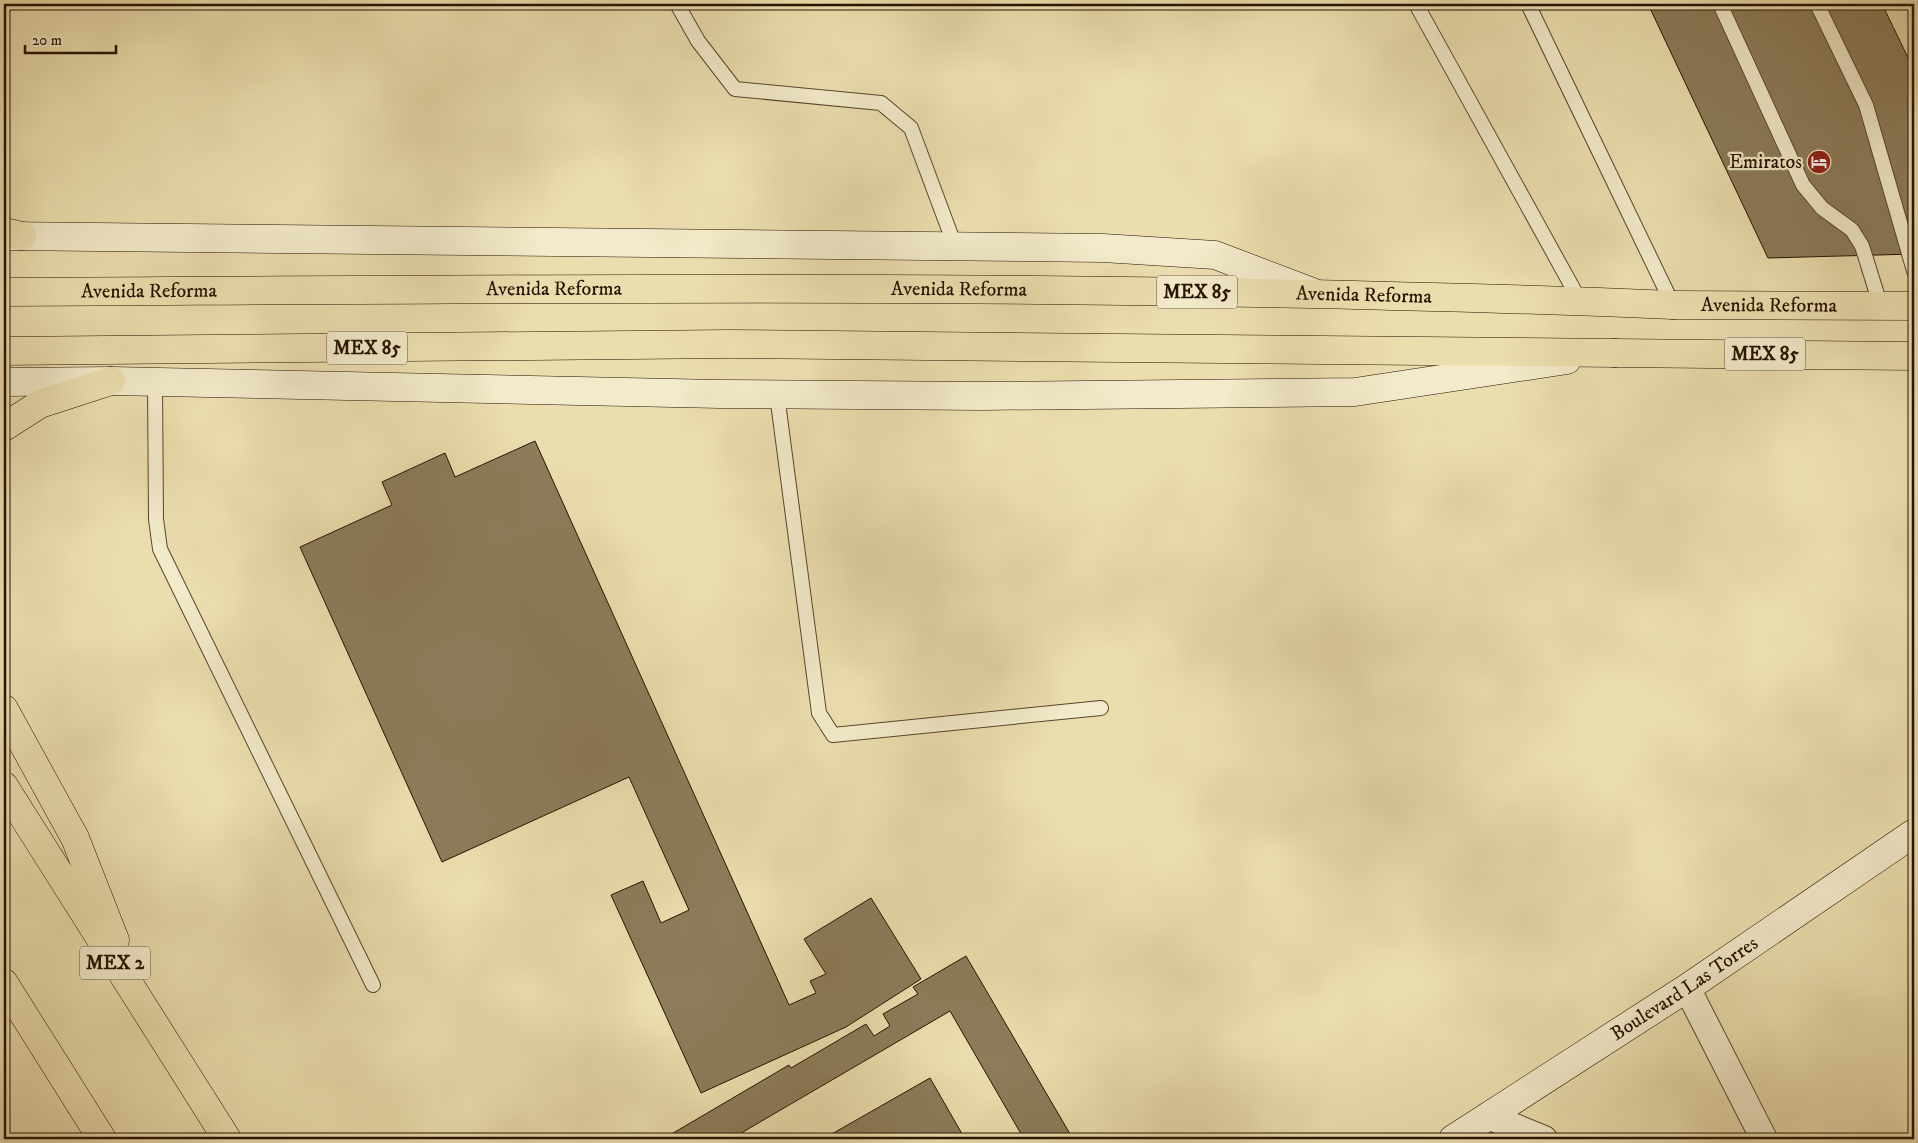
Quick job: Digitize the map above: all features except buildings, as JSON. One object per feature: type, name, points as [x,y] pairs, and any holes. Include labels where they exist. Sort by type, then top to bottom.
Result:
[{"type":"main road","name":"Avenida Reforma","points":[[4,292],[721,288],[1318,294],[1673,305],[1914,306]]},
{"type":"main road","name":"MEX 85","points":[[4,351],[729,344],[1914,356]]},
{"type":"main road","points":[[4,427],[40,404],[111,381]]},
{"type":"main road","points":[[4,709],[75,838],[139,1000]]},
{"type":"main road","name":"MEX 2","points":[[4,786],[227,1139]]},
{"type":"main road","points":[[4,983],[102,1139]]},
{"type":"street","points":[[10,235],[1103,248],[1215,255],[1318,294]]},
{"type":"street","points":[[4,382],[111,381],[777,395],[982,396],[1355,392],[1615,353]]},
{"type":"street","name":"Boulevard Las Torres","points":[[1453,1139],[1688,988],[1914,833]]},
{"type":"street","points":[[1688,988],[1764,1139]]},
{"type":"street","points":[[1488,1116],[1544,1139]]},
{"type":"lane","points":[[677,4],[698,41],[735,89],[881,103],[911,128],[956,246]]},
{"type":"lane","points":[[1416,4],[1580,301]]},
{"type":"lane","points":[[1528,4],[1673,305]]},
{"type":"lane","points":[[1720,4],[1803,185],[1822,208],[1852,230],[1862,246],[1881,307]]},
{"type":"lane","points":[[1816,4],[1866,105],[1914,271]]},
{"type":"lane","points":[[155,382],[156,519],[160,549],[373,985]]},
{"type":"lane","points":[[777,395],[819,713],[833,735],[1101,708]]},
{"type":"place","name":"Emiratos","points":[[1819,162]]}]
